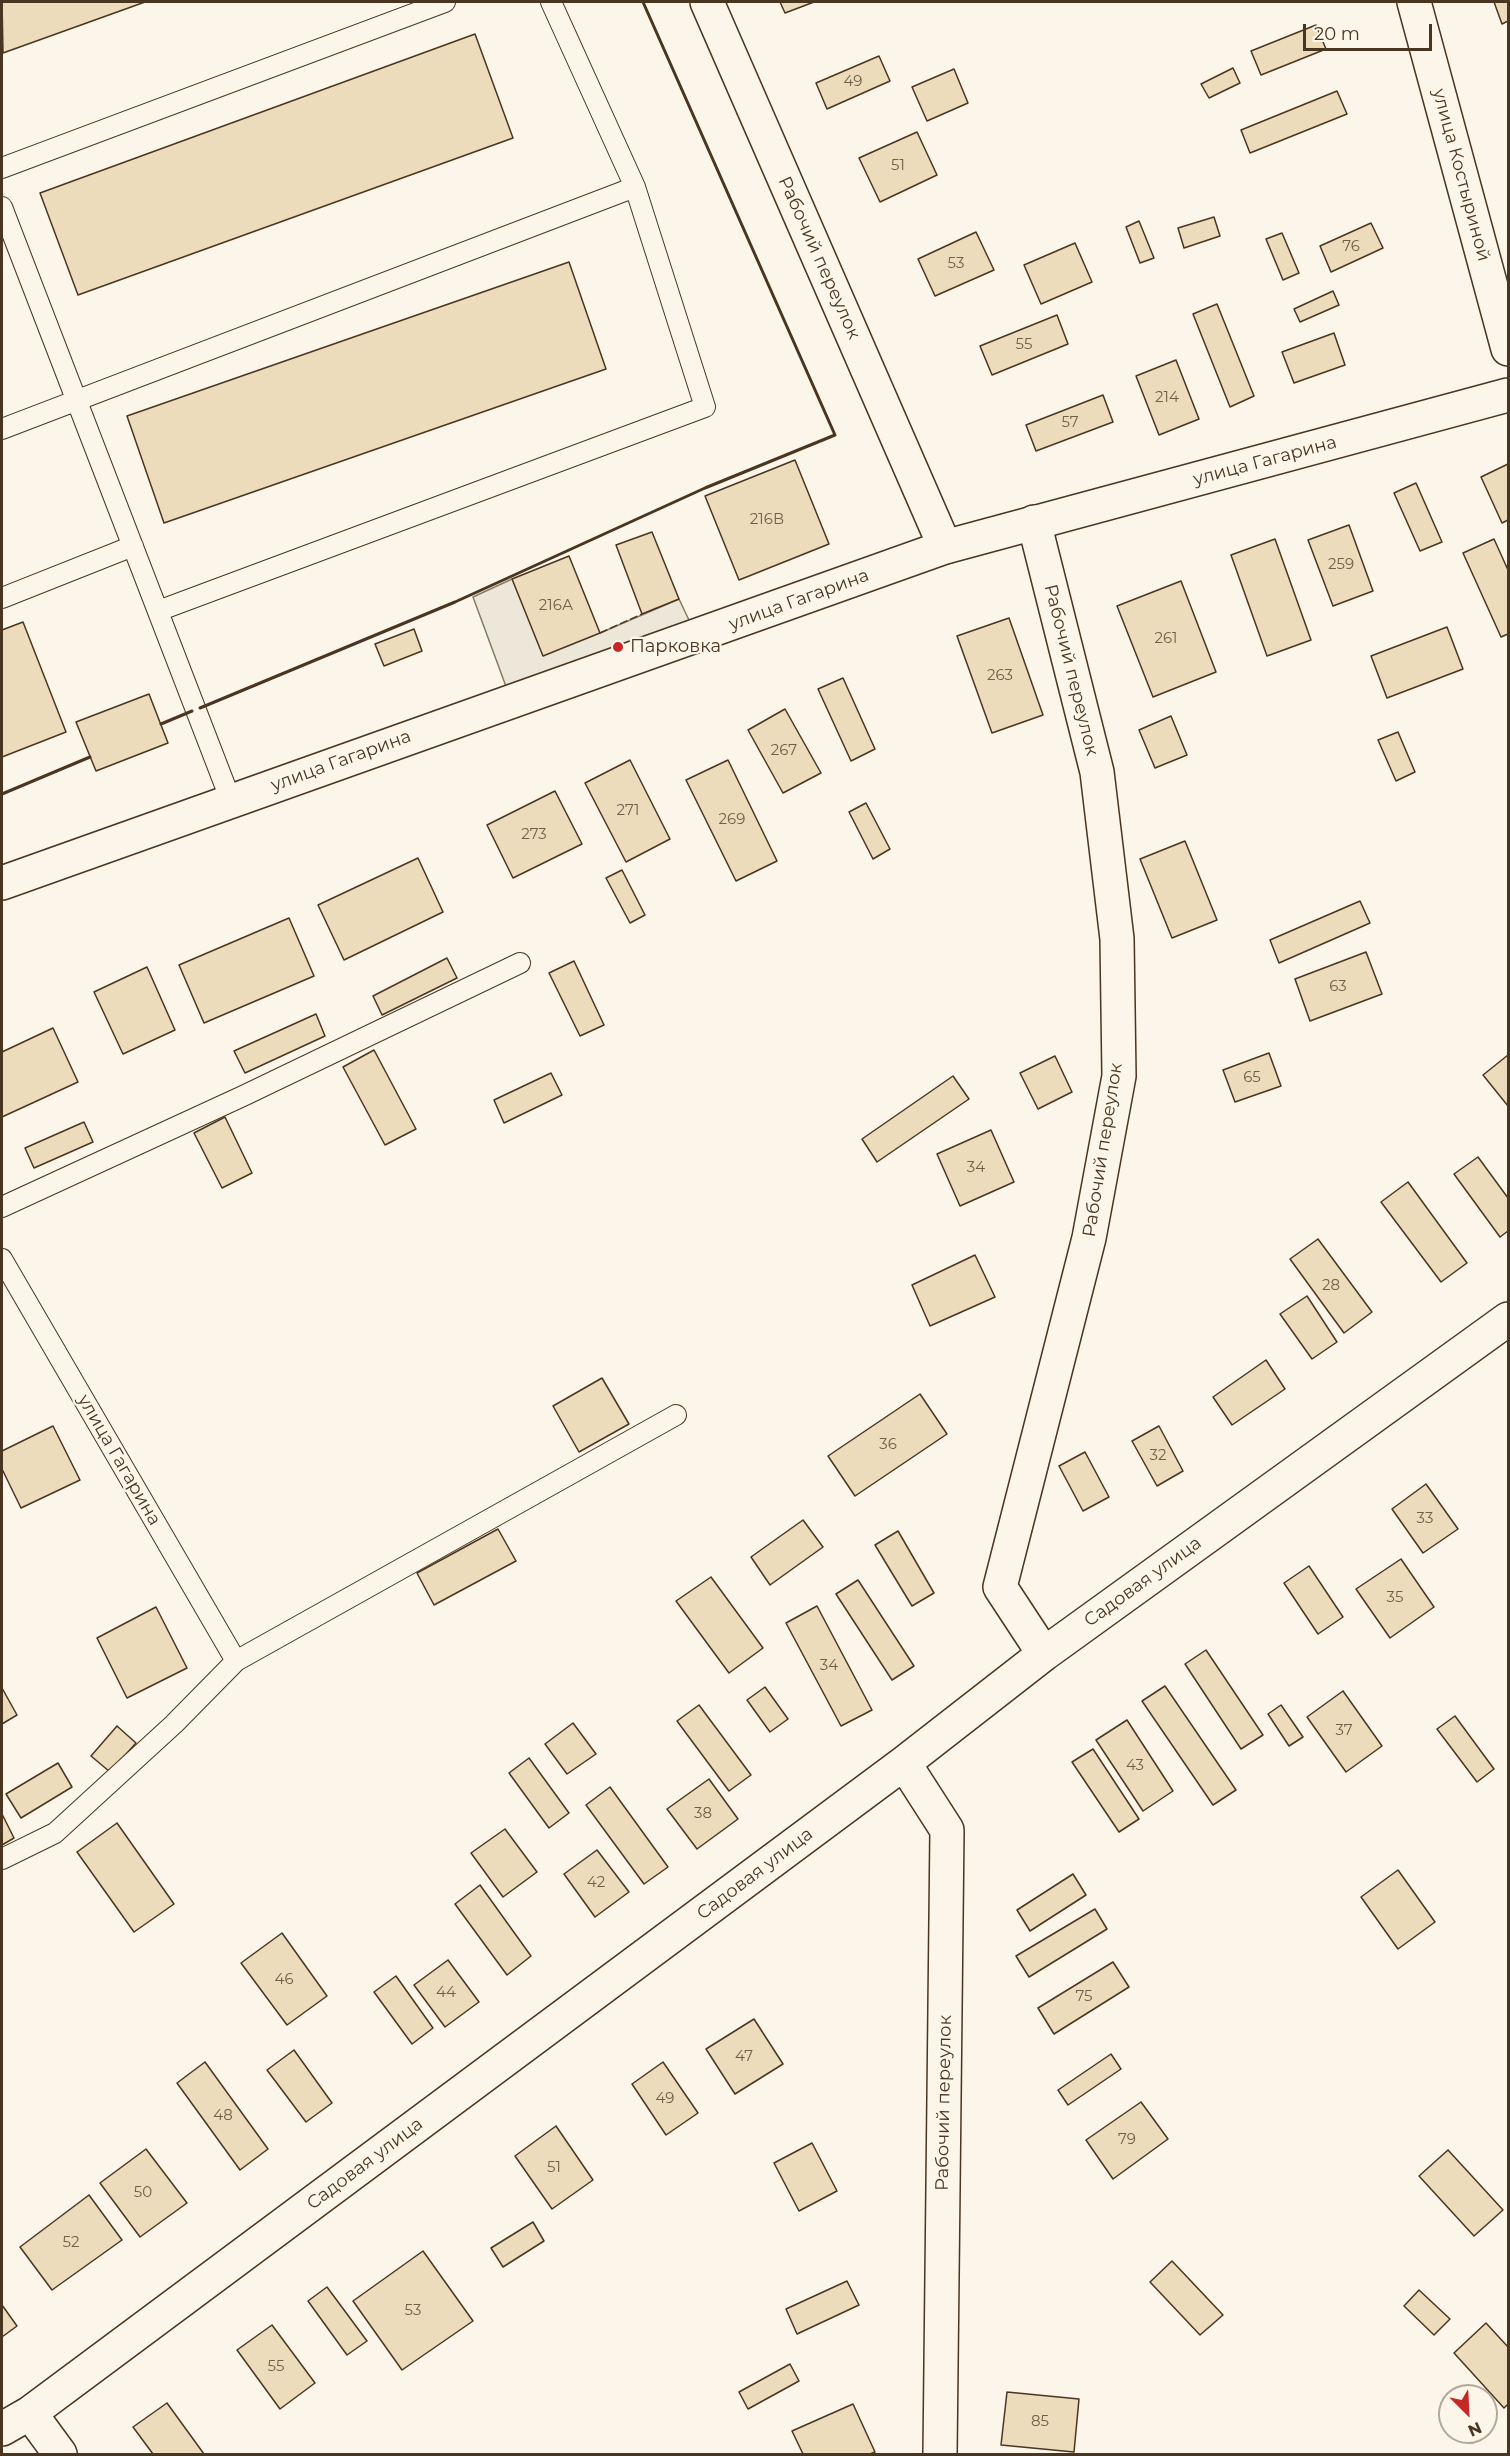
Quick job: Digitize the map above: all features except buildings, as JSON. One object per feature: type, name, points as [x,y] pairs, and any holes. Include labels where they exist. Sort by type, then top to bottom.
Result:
[{"type":"street","name":"Рабочий переулок","points":[[707,2],[945,547]]},
{"type":"street","name":"улица Костыриной","points":[[1414,2],[1509,349]]},
{"type":"street","name":"улица Гагарина","points":[[2,883],[945,547],[1509,395]]},
{"type":"street","name":"Рабочий переулок","points":[[1035,522],[1097,772],[1117,939],[1119,1076],[1089,1238],[1000,1587],[1044,1654]]},
{"type":"street","name":"Садовая улица","points":[[2,2429],[30,2413],[904,1763],[1044,1654],[1509,1319]]},
{"type":"street","name":"Рабочий переулок","points":[[904,1763],[947,1830],[940,2454]]},
{"type":"street","points":[[30,2413],[60,2454]]},
{"type":"lane","points":[[2,168],[445,2]]},
{"type":"lane","points":[[158,611],[705,407],[635,187],[551,2]]},
{"type":"lane","points":[[2,429],[635,187]]},
{"type":"lane","points":[[2,207],[231,801]]},
{"type":"lane","points":[[2,598],[134,546]]},
{"type":"lane","points":[[2,1207],[243,1096],[520,963]]},
{"type":"lane","name":"улица Гагарина","points":[[2,1259],[236,1662]]},
{"type":"lane","points":[[2,1859],[55,1833],[174,1724],[236,1662],[676,1415]]},
{"type":"shaded area","name":"Парковка","points":[[512,579],[600,633],[679,599],[697,637],[511,700],[473,597]]},
{"type":"fence","points":[[600,633],[642,614]]},
{"type":"wall","points":[[200,708],[455,602],[705,488],[835,435],[643,2]]},
{"type":"wall","points":[[161,724],[192,711]]},
{"type":"wall","points":[[2,794],[90,757]]},
{"type":"place","name":"Парковка","points":[[618,647]]}]
